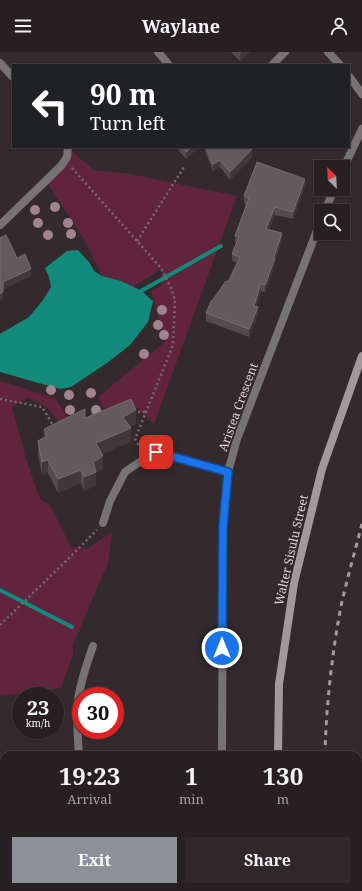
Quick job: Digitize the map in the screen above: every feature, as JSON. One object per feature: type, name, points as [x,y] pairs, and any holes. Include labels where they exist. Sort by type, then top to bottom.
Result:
[{"type":"main road","name":"Walter Sisulu Street","points":[[278,751],[279,684],[294,583],[322,469],[362,356]]},
{"type":"street","points":[[158,52],[168,64]]},
{"type":"street","points":[[273,64],[286,52]]},
{"type":"street","points":[[328,52],[339,64]]},
{"type":"street","points":[[0,63],[12,76]]},
{"type":"street","points":[[350,77],[362,94]]},
{"type":"street","points":[[347,160],[362,129]]},
{"type":"street","points":[[0,225],[65,160],[68,148]]},
{"type":"street","name":"Aristea Crescent","points":[[222,751],[223,526],[228,472],[238,439],[314,238]]},
{"type":"street","points":[[103,523],[110,501],[125,472],[150,454],[156,452],[161,453],[228,472]]},
{"type":"street","points":[[79,751],[77,718],[78,700],[83,676],[93,646]]},
{"type":"path","points":[[65,160],[163,270],[175,301],[173,345],[135,439]]},
{"type":"path","points":[[137,241],[184,168]]},
{"type":"path","points":[[0,399],[42,407],[55,428]]},
{"type":"path","points":[[128,412],[146,412]]},
{"type":"path","points":[[0,625],[103,523]]},
{"type":"shaded area","points":[[71,151],[94,170],[130,174],[237,196],[154,424],[136,407],[115,415],[107,416],[98,397],[165,342],[151,291],[162,285],[161,269],[133,287],[102,276],[83,238],[48,184]]},
{"type":"shaded area","points":[[78,250],[89,262],[94,271],[102,276],[121,281],[140,290],[153,301],[148,322],[130,345],[107,363],[71,387],[60,389],[0,372],[0,334],[29,317],[43,300],[51,287],[45,268],[67,251]]},
{"type":"shaded area","points":[[0,381],[55,398],[68,418],[58,421],[48,408],[28,397],[12,407],[26,459],[40,499],[50,505],[71,547],[87,549],[112,532],[108,563],[73,644],[73,654],[61,687],[12,687],[12,694],[0,696]]},
{"type":"building","points":[[183,148],[191,148],[186,152]]},
{"type":"building","points":[[206,148],[252,149],[230,172],[220,160],[213,164]]},
{"type":"building","points":[[257,162],[305,179],[293,212],[275,207],[266,229],[282,233],[265,285],[261,283],[254,306],[258,307],[249,329],[206,313],[211,301],[226,281],[228,282],[240,257],[232,254],[239,237],[235,236],[249,198],[244,196]]},
{"type":"building","points":[[6,235],[17,258],[25,254],[31,269],[3,282],[3,292],[0,294],[0,238]]},
{"type":"building","points":[[131,399],[136,410],[123,417],[131,428],[96,443],[103,456],[93,462],[96,472],[84,477],[81,470],[58,479],[48,460],[42,462],[38,441],[47,436],[44,429],[85,409],[85,418]]},
{"type":"waterway","points":[[141,291],[221,246]]},
{"type":"waterway","points":[[0,590],[72,627]]},
{"type":"railway","points":[[325,751],[332,661],[343,596],[362,524]]},
{"type":"route","points":[[156,452],[228,472],[223,526],[222,648]]}]
